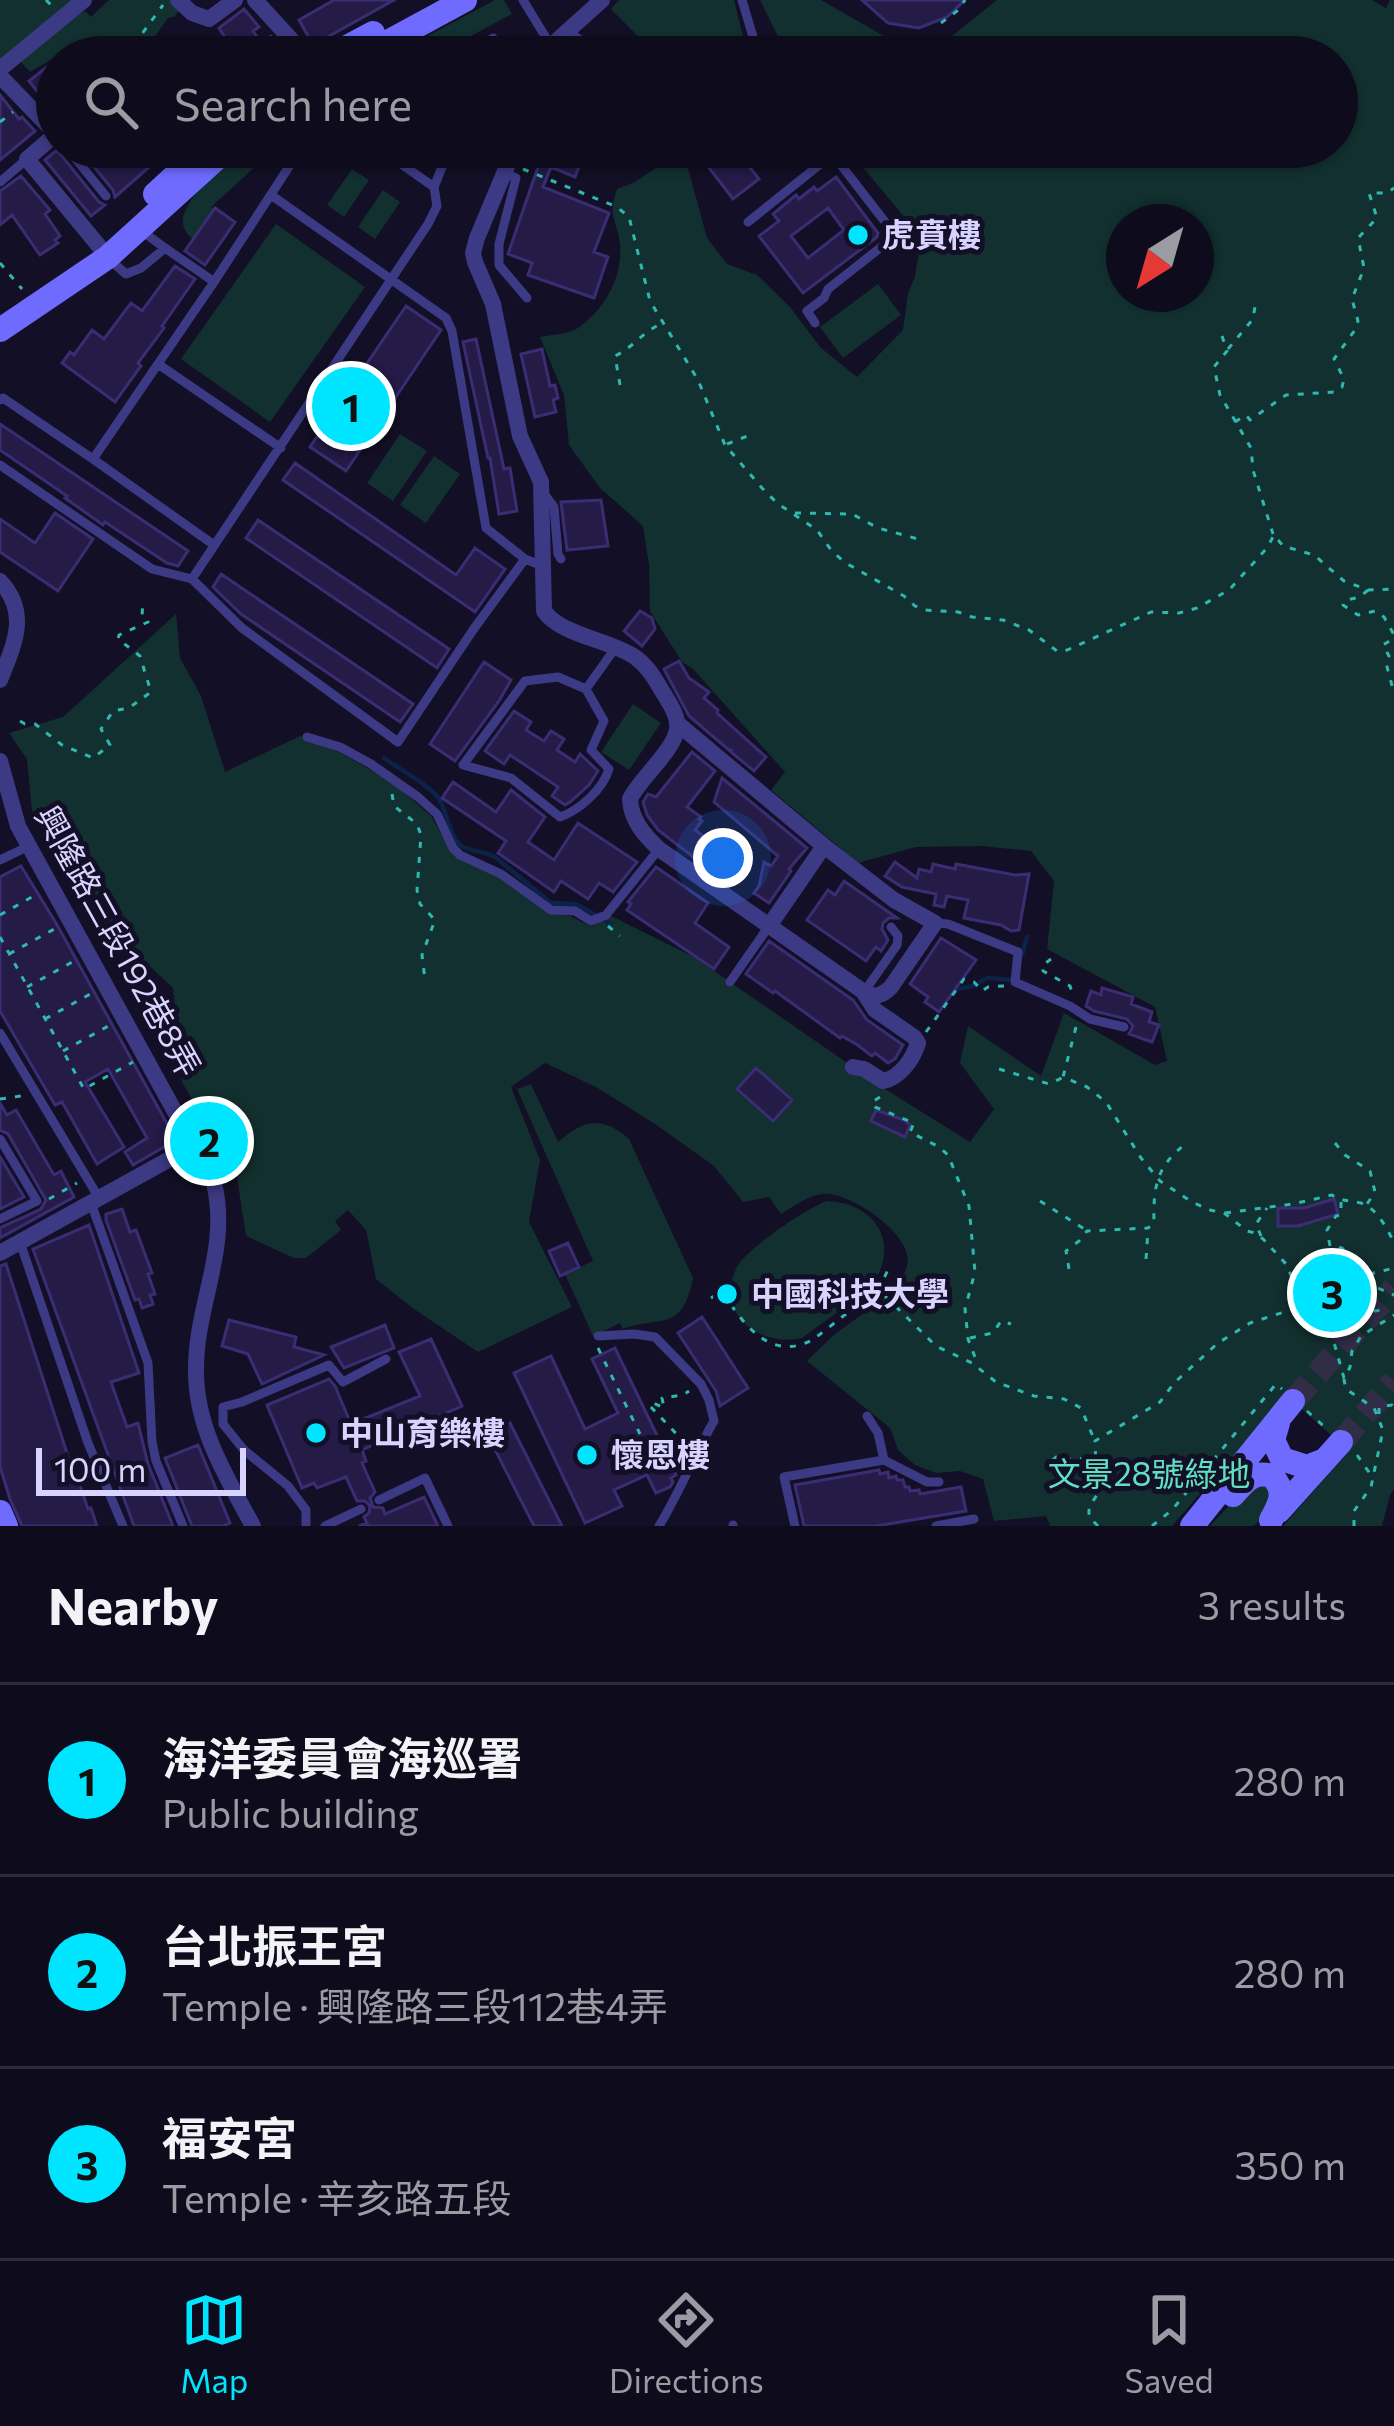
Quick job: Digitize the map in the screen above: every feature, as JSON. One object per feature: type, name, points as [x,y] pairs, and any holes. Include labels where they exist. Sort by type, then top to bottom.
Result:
[{"type":"main road","points":[[367,36],[433,0]]},
{"type":"main road","points":[[397,36],[461,1]]},
{"type":"main road","points":[[0,330],[102,250],[183,168]]},
{"type":"main road","points":[[0,316],[141,230],[207,168]]},
{"type":"main road","points":[[1195,1522],[1286,1411],[1273,1440],[1282,1459],[1307,1467],[1333,1451],[1268,1523]]},
{"type":"main road","points":[[1195,1522],[1221,1509],[1246,1480],[1264,1473],[1272,1476],[1282,1493],[1268,1523]]},
{"type":"main road","points":[[0,1512],[6,1526]]},
{"type":"street","points":[[43,36],[84,0]]},
{"type":"street","points":[[178,0],[192,13],[209,19],[235,0]]},
{"type":"street","points":[[255,0],[288,36]]},
{"type":"street","points":[[565,36],[602,0]]},
{"type":"street","points":[[36,42],[0,73],[36,112]]},
{"type":"street","points":[[36,152],[27,159],[102,250]]},
{"type":"street","points":[[508,168],[473,253],[493,304],[520,436],[538,471],[542,491],[552,563],[544,611],[549,619],[636,658],[653,676],[677,723],[824,846],[929,916],[886,993],[864,992],[659,849],[638,826],[629,799],[670,743],[677,723]]},
{"type":"street","points":[[0,581],[15,604],[18,629],[0,680]]},
{"type":"street","name":"興隆路三段192巷8弄","points":[[0,761],[11,807],[29,846],[214,1183],[220,1227],[197,1344],[197,1389],[207,1436],[253,1526]]},
{"type":"street","points":[[769,926],[824,846]]},
{"type":"street","points":[[853,1067],[883,1081],[892,1079],[918,1043],[875,1010],[864,992]]},
{"type":"street","points":[[0,1253],[195,1145]]},
{"type":"lane","points":[[523,0],[541,36]]},
{"type":"lane","points":[[742,0],[753,36]]},
{"type":"lane","points":[[569,32],[575,36]]},
{"type":"lane","points":[[0,182],[27,159]]},
{"type":"lane","points":[[83,168],[106,196]]},
{"type":"lane","points":[[93,459],[288,168]]},
{"type":"lane","points":[[406,168],[434,187]]},
{"type":"lane","points":[[192,579],[428,224],[437,206],[434,187],[442,168]]},
{"type":"lane","points":[[748,221],[810,168]]},
{"type":"lane","points":[[814,323],[807,311],[885,244],[889,227],[843,168]]},
{"type":"lane","points":[[504,173],[516,178],[499,244],[499,265],[527,298]]},
{"type":"lane","points":[[271,195],[446,318],[486,528],[525,559],[552,563]]},
{"type":"lane","points":[[141,230],[214,282]]},
{"type":"lane","points":[[102,250],[126,274],[164,250]]},
{"type":"lane","points":[[158,364],[281,448]]},
{"type":"lane","points":[[0,400],[214,544]]},
{"type":"lane","points":[[0,465],[152,569],[192,579],[242,628],[398,742],[525,559]]},
{"type":"lane","points":[[586,689],[616,646]]},
{"type":"lane","points":[[558,677],[586,689],[604,721],[591,750],[609,769],[607,778],[575,812],[560,818],[511,778],[463,765],[525,681],[558,677]]},
{"type":"lane","points":[[307,737],[340,747],[395,781],[437,814],[460,855],[501,874],[550,910],[575,911],[591,921],[601,918],[659,849]]},
{"type":"lane","points":[[0,860],[29,846]]},
{"type":"lane","points":[[929,916],[1018,952],[1015,982],[1090,1019],[1124,1027]]},
{"type":"lane","points":[[730,982],[769,926]]},
{"type":"lane","points":[[864,992],[897,945],[898,936],[891,927]]},
{"type":"lane","points":[[0,1033],[87,1178],[148,1363],[152,1442],[182,1526]]},
{"type":"lane","points":[[0,1139],[37,1201],[0,1220]]},
{"type":"lane","points":[[20,1242],[76,1411],[123,1526]]},
{"type":"lane","points":[[598,1342],[634,1334],[655,1337],[701,1384],[709,1400],[714,1421],[659,1526]]},
{"type":"lane","points":[[306,1526],[306,1510],[288,1486],[244,1450],[223,1424],[223,1407],[329,1365],[343,1382],[386,1359]]},
{"type":"lane","points":[[867,1416],[878,1433],[884,1460]]},
{"type":"lane","points":[[795,1526],[784,1477],[884,1460],[927,1482],[939,1483]]},
{"type":"lane","points":[[379,1500],[424,1478],[448,1526]]},
{"type":"lane","points":[[325,1526],[361,1509]]},
{"type":"lane","points":[[936,1526],[974,1519]]},
{"type":"path","points":[[140,36],[167,0]]},
{"type":"path","points":[[941,23],[964,0]]},
{"type":"path","points":[[523,169],[617,207],[629,217],[646,292],[698,380],[725,445],[762,488],[817,530],[844,562],[915,607],[1003,620],[1029,630],[1057,651],[1151,612],[1197,608],[1229,590],[1274,536]]},
{"type":"path","points":[[1235,422],[1246,415],[1250,421],[1286,395],[1335,392],[1342,387],[1344,379],[1334,359],[1358,321],[1352,299],[1364,268],[1358,238],[1377,218],[1371,193],[1394,188]]},
{"type":"path","points":[[0,262],[28,296]]},
{"type":"path","points":[[1256,300],[1253,319],[1214,367],[1220,395],[1251,448],[1253,470],[1274,536],[1283,546],[1314,555],[1344,581],[1368,590],[1394,589]]},
{"type":"path","points":[[620,385],[615,356],[633,347],[642,332],[663,324]]},
{"type":"path","points":[[1222,336],[1227,351]]},
{"type":"path","points":[[725,445],[755,433]]},
{"type":"path","points":[[794,513],[852,514],[878,528],[918,539]]},
{"type":"path","points":[[1368,590],[1342,605],[1358,615],[1375,611],[1384,617],[1393,633],[1383,645],[1394,693]]},
{"type":"path","points":[[20,721],[35,724],[62,745],[93,758],[110,745],[101,730],[113,711],[129,708],[151,692],[140,656],[118,639],[148,622],[142,616],[143,601]]},
{"type":"path","points":[[395,781],[394,806],[417,824],[421,835],[417,890],[421,904],[435,920],[422,955],[425,980]]},
{"type":"path","points":[[0,915],[52,887]]},
{"type":"path","points":[[9,954],[70,920]]},
{"type":"path","points":[[0,938],[84,1089],[145,1055]]},
{"type":"path","points":[[26,988],[88,953]]},
{"type":"path","points":[[1052,959],[1042,971],[1070,986],[1071,1001]]},
{"type":"path","points":[[918,1043],[964,980],[982,991],[1015,982]]},
{"type":"path","points":[[45,1019],[106,985]]},
{"type":"path","points":[[1063,1077],[1079,1014]]},
{"type":"path","points":[[63,1051],[124,1017]]},
{"type":"path","points":[[999,1069],[1048,1084],[1063,1077],[1087,1087],[1106,1102],[1160,1181],[1263,1239],[1314,1302],[1333,1340],[1346,1389],[1379,1416]]},
{"type":"path","points":[[0,1100],[17,1099],[33,1088]]},
{"type":"path","points":[[872,1102],[914,1124],[910,1132],[948,1155],[964,1190],[975,1272],[965,1309],[975,1357],[972,1363]]},
{"type":"path","points":[[1040,1201],[1087,1231],[1148,1228],[1154,1223],[1153,1195],[1162,1166],[1188,1142]]},
{"type":"path","points":[[1335,1143],[1370,1171],[1375,1192],[1365,1204]]},
{"type":"path","points":[[37,1201],[43,1203],[87,1178]]},
{"type":"path","points":[[1223,1213],[1332,1195],[1365,1204],[1385,1224],[1394,1242]]},
{"type":"path","points":[[1341,1201],[1341,1215],[1327,1230],[1330,1246],[1342,1248],[1362,1276]]},
{"type":"path","points":[[1263,1239],[1256,1224],[1268,1207]]},
{"type":"path","points":[[1146,1259],[1148,1228]]},
{"type":"path","points":[[1070,1269],[1066,1251],[1087,1231]]},
{"type":"path","points":[[1362,1276],[1394,1268]]},
{"type":"path","points":[[710,1298],[722,1291],[749,1330],[777,1344],[794,1346],[810,1340],[873,1294],[888,1270]]},
{"type":"path","points":[[1360,1283],[1362,1276]]},
{"type":"path","points":[[1314,1302],[1312,1294],[1330,1279],[1394,1295]]},
{"type":"path","points":[[1095,1441],[1160,1402],[1218,1343],[1250,1323],[1314,1302],[1379,1310],[1372,1286]]},
{"type":"path","points":[[885,1296],[936,1346],[972,1363],[996,1382],[1082,1408],[1095,1441],[1097,1495],[1089,1517],[1098,1526]]},
{"type":"path","points":[[1344,1380],[1361,1336],[1394,1316]]},
{"type":"path","points":[[968,1339],[993,1333],[1001,1321],[1011,1324]]},
{"type":"path","points":[[598,1342],[640,1434]]},
{"type":"path","points":[[689,1465],[682,1462],[686,1441],[650,1405],[664,1408],[662,1398],[683,1395],[701,1384]]},
{"type":"path","points":[[1354,1526],[1354,1511],[1371,1487],[1383,1430],[1379,1408],[1394,1408]]},
{"type":"path","points":[[648,1416],[656,1412]]},
{"type":"path","points":[[1052,1461],[1056,1457],[1096,1460]]},
{"type":"green space","points":[[0,0],[74,0],[0,63]]},
{"type":"green space","points":[[109,0],[169,0],[180,10],[155,36],[46,36],[85,11],[91,17]]},
{"type":"green space","points":[[495,0],[504,0],[512,14],[471,36],[427,36]]},
{"type":"green space","points":[[619,0],[734,0],[743,36],[637,36],[611,9]]},
{"type":"green space","points":[[760,0],[821,0],[884,36],[778,36]]},
{"type":"green space","name":"文景28號綠地","points":[[997,0],[1372,0],[1386,8],[1394,0],[1394,1489],[1382,1526],[1283,1526],[1349,1451],[1286,1395],[1172,1526],[1050,1526],[1046,1516],[994,1521],[983,1479],[960,1471],[936,1473],[915,1465],[898,1450],[890,1428],[807,1361],[887,1295],[903,1276],[907,1254],[891,1229],[863,1208],[834,1195],[812,1197],[781,1214],[769,1197],[743,1202],[714,1166],[655,1124],[596,1087],[545,1063],[511,1087],[540,1160],[529,1222],[572,1307],[478,1352],[376,1279],[366,1230],[348,1210],[335,1221],[341,1230],[306,1258],[294,1258],[246,1236],[237,1177],[182,1082],[173,988],[79,900],[83,868],[32,812],[27,759],[9,733],[63,717],[176,614],[180,658],[201,696],[225,772],[300,736],[332,748],[395,784],[431,816],[447,844],[547,913],[570,916],[592,927],[609,915],[694,957],[970,1142],[994,1109],[960,1063],[968,1026],[1041,1076],[1064,1013],[1155,1065],[1167,1061],[1155,1007],[1047,949],[1054,881],[1031,851],[916,847],[858,863],[771,790],[785,772],[682,662],[650,611],[643,526],[600,488],[569,445],[564,395],[540,337],[578,328],[604,302],[620,257],[613,213],[617,189],[656,168],[688,168],[707,238],[727,264],[757,275],[790,307],[821,348],[857,377],[903,330],[921,237],[864,168],[1358,168],[1358,36],[952,36]]},
{"type":"green space","points":[[36,45],[36,68],[30,72],[19,60]]},
{"type":"green space","points":[[223,168],[254,168],[211,207],[219,211],[197,243],[183,220],[191,201]]},
{"type":"green space","points":[[352,169],[369,180],[344,217],[327,205]]},
{"type":"green space","points":[[383,190],[400,202],[375,239],[358,227]]},
{"type":"green space","points":[[276,224],[365,287],[270,422],[181,359]]},
{"type":"green space","points":[[878,284],[901,315],[843,358],[820,327]]},
{"type":"green space","points":[[400,434],[427,451],[393,501],[367,483]]},
{"type":"green space","points":[[434,456],[460,474],[426,523],[400,505]]},
{"type":"green space","points":[[633,704],[661,723],[629,770],[601,752]]},
{"type":"green space","points":[[531,1084],[558,1142],[593,1123],[610,1126],[629,1139],[693,1278],[676,1315],[623,1329],[620,1323],[593,1336],[565,1274],[593,1261],[517,1089]]},
{"type":"green space","points":[[827,1201],[860,1210],[880,1230],[884,1258],[879,1274],[869,1289],[802,1338],[770,1338],[756,1332],[745,1324],[731,1299],[737,1267],[778,1230]]},
{"type":"green space","points":[[1248,1485],[1272,1486],[1274,1506],[1254,1526],[1210,1526]]},
{"type":"building","points":[[334,0],[394,0],[329,36],[308,36],[299,20]]},
{"type":"building","points":[[862,0],[965,0],[947,17],[919,28],[888,23]]},
{"type":"building","points":[[244,9],[259,27],[253,31],[256,36],[224,36],[219,28]]},
{"type":"building","points":[[0,95],[35,131],[0,160]]},
{"type":"building","points":[[52,168],[72,168],[105,205],[91,216]]},
{"type":"building","points":[[95,168],[148,168],[115,197]]},
{"type":"building","points":[[538,168],[551,168],[543,187],[609,213],[594,252],[608,257],[594,298],[528,275],[532,263],[508,254]]},
{"type":"building","points":[[553,168],[579,168],[575,177]]},
{"type":"building","points":[[709,168],[750,168],[759,179],[733,199]]},
{"type":"building","points":[[21,176],[50,210],[45,214],[60,236],[55,240],[58,243],[40,255],[12,215],[0,225],[0,191]]},
{"type":"building","name":"虎賁樓","points":[[836,177],[878,233],[803,293],[759,236],[779,221],[773,214],[796,195],[799,199],[814,187],[817,191]],"holes":[[[828,208],[844,230],[808,258],[791,236]]]},
{"type":"building","points":[[215,208],[235,222],[205,265],[185,251]]},
{"type":"building","points":[[175,266],[195,279],[115,402],[62,363],[92,330],[104,339],[131,303],[142,311]]},
{"type":"building","points":[[406,306],[441,330],[346,471],[310,447]]},
{"type":"building","points":[[476,339],[517,511],[499,514],[463,342]]},
{"type":"building","points":[[542,349],[550,386],[555,385],[558,398],[553,400],[556,412],[535,417],[521,354]]},
{"type":"building","points":[[0,424],[188,551],[178,566],[103,525],[0,450]]},
{"type":"building","points":[[295,463],[456,575],[475,548],[505,569],[475,612],[283,480]]},
{"type":"building","points":[[601,500],[608,546],[567,550],[561,502]]},
{"type":"building","points":[[55,513],[93,539],[58,591],[0,552],[0,519],[35,543]]},
{"type":"building","points":[[258,520],[449,649],[437,668],[246,538]]},
{"type":"building","points":[[221,574],[413,704],[400,722],[241,614],[213,587]]},
{"type":"building","points":[[640,611],[652,618],[655,629],[642,646],[624,631]]},
{"type":"building","points":[[679,661],[689,678],[709,692],[704,698],[717,713],[766,757],[754,771],[689,716],[664,669]]},
{"type":"building","points":[[484,662],[511,680],[455,761],[430,744]]},
{"type":"building","points":[[514,711],[531,722],[526,730],[544,741],[551,731],[564,739],[557,750],[575,762],[580,754],[598,771],[565,805],[552,796],[558,787],[510,755],[504,764],[485,751]]},
{"type":"building","points":[[692,752],[715,771],[687,807],[702,821],[695,830],[703,836],[698,842],[707,855],[701,863],[658,830],[643,802],[648,794],[656,797]]},
{"type":"building","points":[[722,778],[807,848],[769,903],[754,893],[764,862],[771,866],[778,856],[714,802]]},
{"type":"building","points":[[453,782],[496,812],[511,790],[545,817],[528,842],[554,860],[578,823],[637,862],[613,892],[599,883],[588,899],[561,881],[554,892],[498,853],[506,841],[442,798]]},
{"type":"building","points":[[895,862],[917,878],[919,869],[931,872],[933,864],[1029,874],[1019,930],[964,918],[968,900],[947,896],[944,907],[934,905],[936,894],[902,887],[885,876]]},
{"type":"building","points":[[21,866],[176,1140],[133,1165],[125,1152],[147,1138],[108,1069],[85,1082],[124,1147],[97,1164],[62,1102],[55,1105],[0,1011],[0,877]]},
{"type":"building","points":[[656,867],[708,903],[695,923],[729,947],[714,969],[627,910],[628,902]]},
{"type":"building","points":[[844,881],[897,918],[883,923],[888,940],[866,961],[807,920],[828,890],[835,895]]},
{"type":"building","points":[[941,938],[976,960],[939,1012],[910,984]]},
{"type":"building","points":[[769,941],[853,1000],[867,1020],[903,1045],[895,1059],[888,1063],[840,1038],[746,974]]},
{"type":"building","points":[[1102,988],[1133,997],[1131,1004],[1152,1012],[1149,1022],[1159,1025],[1152,1042],[1129,1034],[1133,1026],[1127,1019],[1086,1006],[1091,991],[1101,995]]},
{"type":"building","points":[[756,1068],[792,1100],[773,1121],[737,1089]]},
{"type":"building","points":[[0,1103],[7,1115],[16,1110],[54,1175],[61,1171],[74,1197],[0,1238],[0,1228],[41,1209],[46,1200],[8,1134],[0,1130]]},
{"type":"building","points":[[876,1110],[910,1125],[905,1137],[871,1121]]},
{"type":"building","points":[[0,1157],[24,1197],[0,1209]]},
{"type":"building","points":[[1334,1199],[1338,1214],[1298,1226],[1278,1226],[1278,1208],[1304,1208]]},
{"type":"building","points":[[122,1209],[130,1232],[136,1230],[152,1273],[148,1274],[155,1294],[150,1295],[153,1304],[142,1308],[106,1220],[106,1214]]},
{"type":"building","points":[[89,1225],[139,1373],[111,1382],[127,1427],[138,1423],[148,1464],[173,1526],[134,1526],[33,1249]]},
{"type":"building","points":[[568,1243],[579,1267],[560,1276],[549,1251]]},
{"type":"building","points":[[6,1264],[75,1478],[97,1526],[22,1526],[10,1499],[0,1467],[0,1266]]},
{"type":"building","points":[[1338,1278],[1351,1293],[1335,1305],[1324,1304],[1317,1296]]},
{"type":"building","points":[[702,1317],[748,1388],[720,1406],[716,1391],[678,1333]]},
{"type":"building","points":[[229,1320],[296,1337],[294,1347],[324,1355],[262,1384],[248,1354],[222,1346]]},
{"type":"building","points":[[385,1325],[394,1348],[344,1368],[331,1347]]},
{"type":"building","points":[[431,1339],[462,1406],[362,1450],[366,1461],[362,1463],[375,1492],[370,1498],[373,1507],[383,1508],[385,1514],[424,1497],[438,1526],[359,1526],[367,1523],[364,1517],[370,1506],[357,1501],[346,1477],[317,1488],[314,1483],[302,1488],[267,1405],[329,1379],[351,1424],[420,1396],[399,1352]]},
{"type":"building","name":"懷恩樓","points":[[615,1348],[676,1475],[670,1487],[656,1493],[647,1475],[614,1490],[622,1506],[585,1523],[514,1373],[551,1356],[585,1429],[618,1413],[592,1359]]},
{"type":"building","points":[[510,1423],[562,1526],[534,1526],[487,1434]]},
{"type":"building","points":[[198,1445],[230,1523],[223,1526],[192,1526],[165,1458]]},
{"type":"building","points":[[879,1470],[920,1494],[961,1487],[966,1511],[876,1526],[804,1526],[795,1485]]},
{"type":"waterway","points":[[384,758],[434,793],[462,847],[495,857],[551,903],[576,904],[611,924]]},
{"type":"waterway","points":[[1022,955],[1027,937]]},
{"type":"waterway","points":[[957,989],[987,978],[1012,980]]},
{"type":"tunnel","points":[[1293,1401],[1394,1288]]},
{"type":"tunnel","points":[[1341,1442],[1394,1381]]},
{"type":"place","name":"虎賁樓","points":[[858,235]]},
{"type":"place","name":"海洋委員會海巡署","points":[[351,406]]},
{"type":"place","name":"台北振王宮","points":[[209,1141]]},
{"type":"place","name":"福安宮","points":[[1332,1293]]},
{"type":"place","name":"中國科技大學","points":[[727,1294]]},
{"type":"place","name":"中山育樂樓","points":[[316,1433]]},
{"type":"place","name":"懷恩樓","points":[[587,1455]]}]
